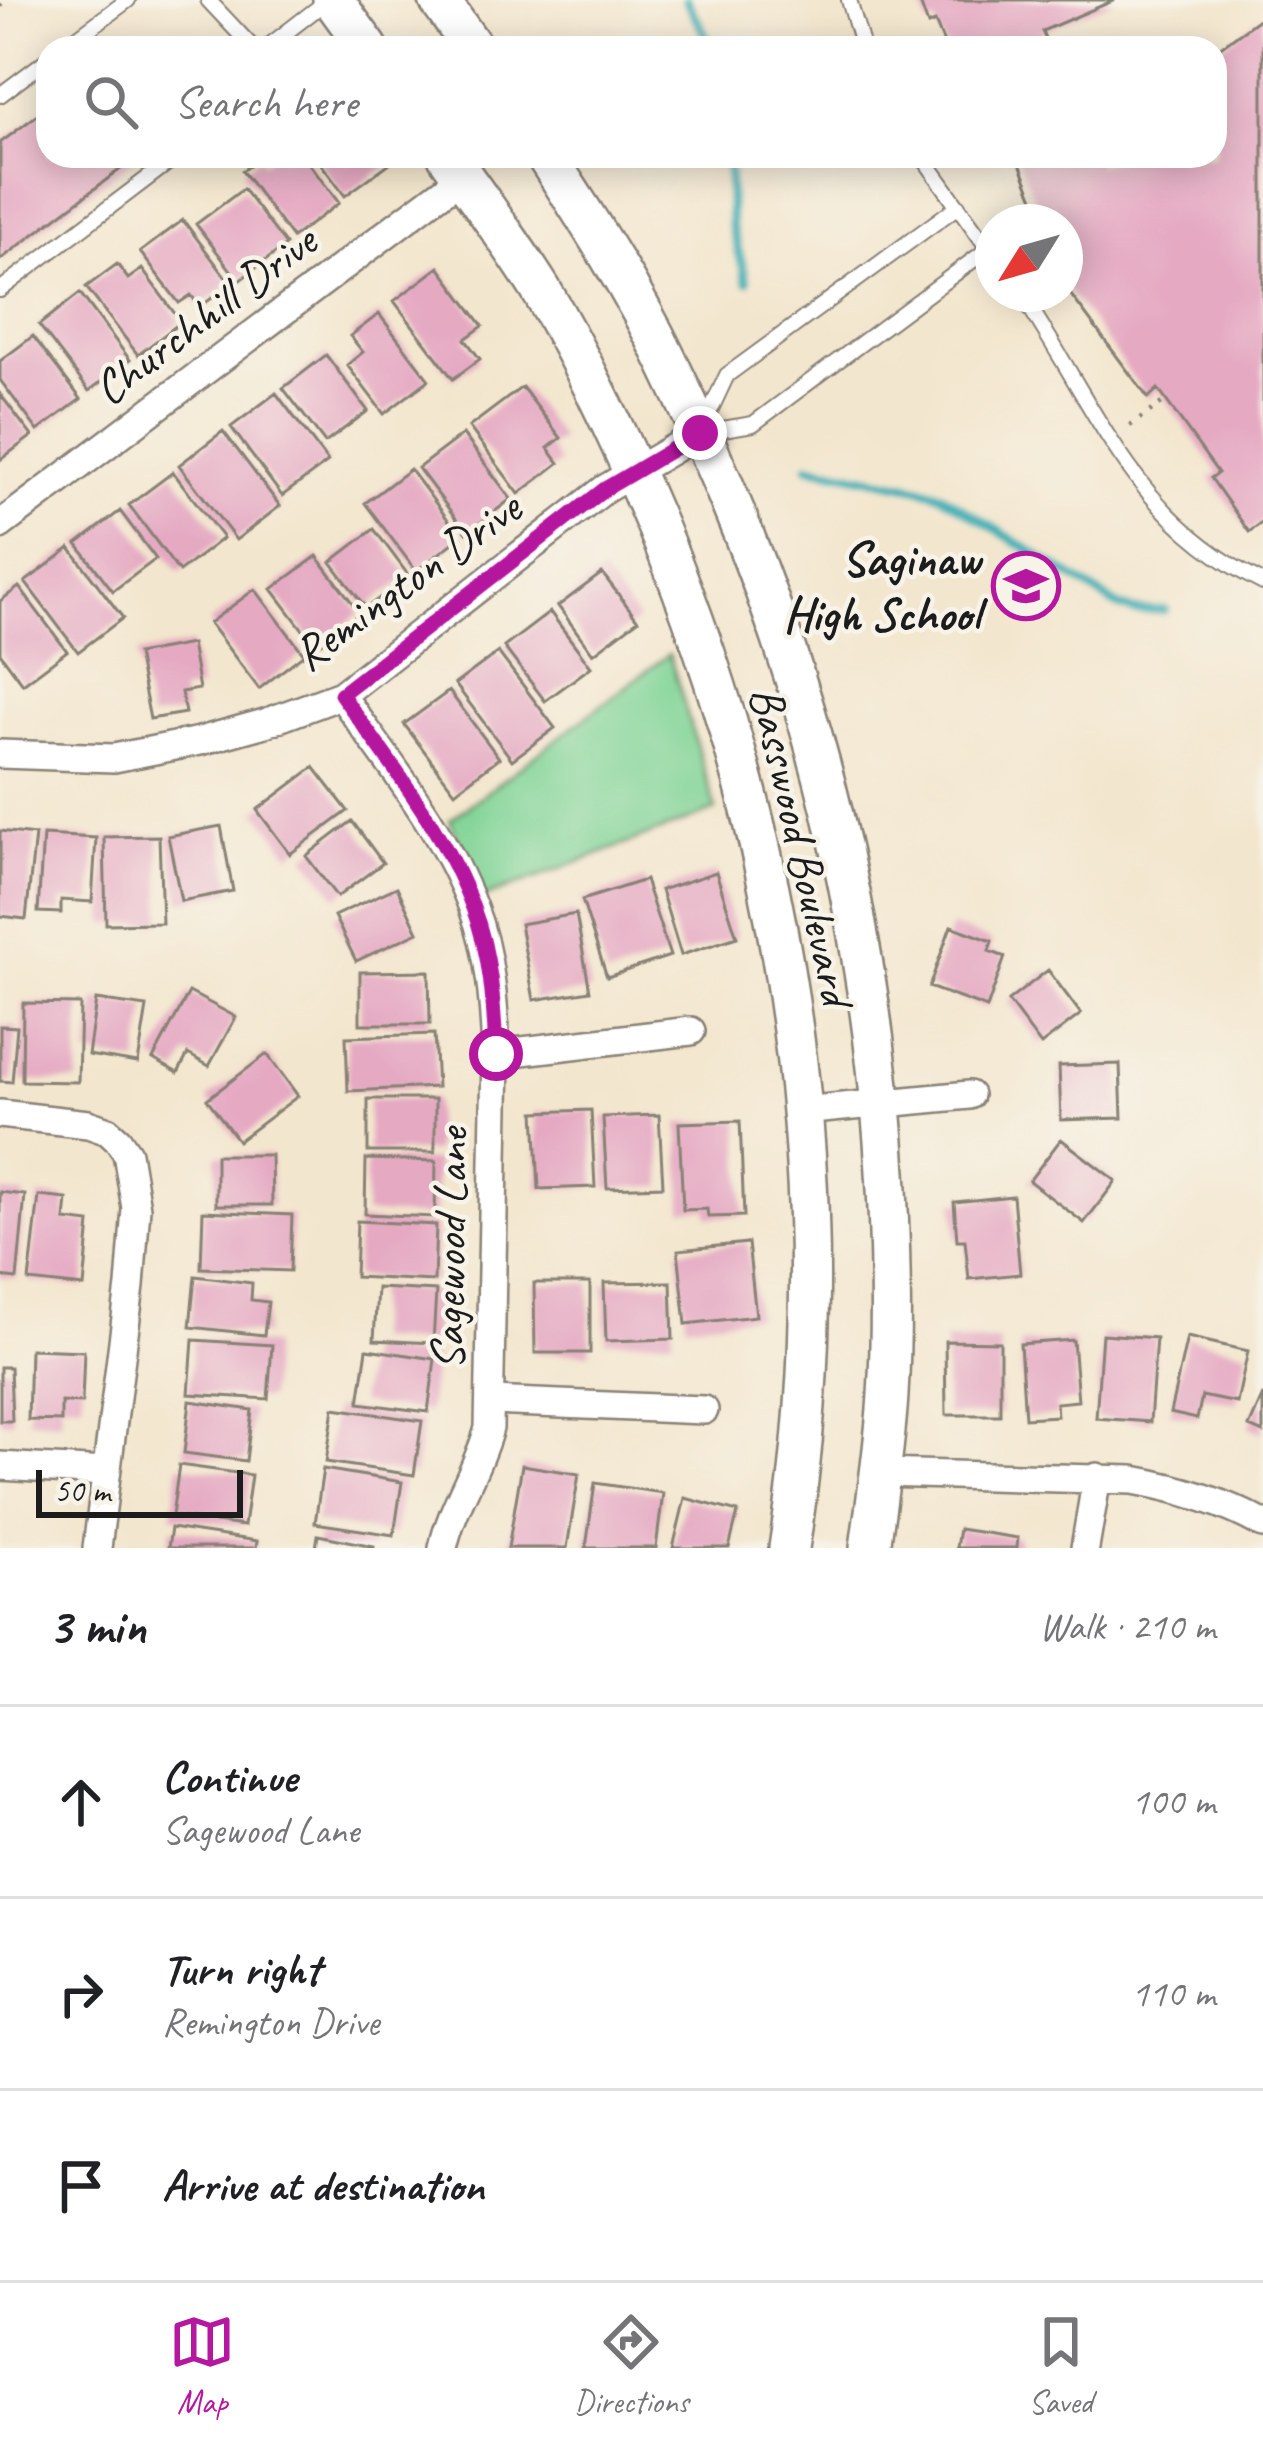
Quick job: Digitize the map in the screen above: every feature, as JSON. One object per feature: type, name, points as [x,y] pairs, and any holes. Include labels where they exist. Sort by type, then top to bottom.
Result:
[{"type":"main road","points":[[331,0],[359,36]]},
{"type":"main road","points":[[439,0],[464,36]]},
{"type":"main road","name":"Basswood Boulevard","points":[[456,168],[542,292],[633,470],[680,581],[751,808],[790,998],[809,1250],[803,1426],[789,1548]]},
{"type":"main road","name":"Basswood Boulevard","points":[[554,168],[666,358],[760,573],[822,763],[845,860],[874,1027],[888,1199],[888,1395],[870,1548]]},
{"type":"street","name":"Churchhill Drive","points":[[0,525],[452,168]]},
{"type":"street","name":"Remington Drive","points":[[0,754],[114,758],[265,723],[341,694],[605,489],[700,433]]},
{"type":"street","name":"Sagewood Lane","points":[[341,694],[454,865],[475,910],[494,1004],[489,1428],[443,1548]]},
{"type":"street","points":[[496,1054],[691,1030]]},
{"type":"street","points":[[801,1111],[969,1095]]},
{"type":"street","points":[[0,1114],[88,1124],[108,1132],[127,1153],[136,1208],[97,1548]]},
{"type":"street","points":[[491,1401],[704,1410]]},
{"type":"street","points":[[0,1466],[106,1472]]},
{"type":"street","points":[[880,1473],[1097,1477],[1168,1486],[1263,1524]]},
{"type":"street","points":[[1085,1548],[1097,1477]]},
{"type":"lane","points":[[79,36],[128,0]]},
{"type":"lane","points":[[208,0],[242,36]]},
{"type":"lane","points":[[282,36],[331,0]]},
{"type":"lane","points":[[849,0],[860,36]]},
{"type":"lane","points":[[0,95],[36,68]]},
{"type":"lane","points":[[0,290],[161,168]]},
{"type":"lane","points":[[931,168],[975,230]]},
{"type":"lane","points":[[700,433],[728,376],[958,206]]},
{"type":"lane","points":[[700,433],[753,424],[975,263]]},
{"type":"lane","points":[[1033,312],[1112,444],[1155,502],[1204,549],[1263,583]]},
{"type":"path","points":[[0,6],[8,0]]},
{"type":"path","points":[[1130,426],[1166,400]]},
{"type":"green space","points":[[669,654],[716,810],[483,898],[450,820]]},
{"type":"building","points":[[919,0],[1115,0],[1042,31],[1044,36],[941,36],[935,22],[928,25]]},
{"type":"building","points":[[1263,16],[1263,522],[1249,532],[1211,478],[1218,473],[1158,389],[1148,398],[1083,311],[1083,204],[1036,204],[1022,168],[1227,168],[1227,42]]},
{"type":"building","points":[[36,116],[36,168],[122,168],[0,260],[0,143]]},
{"type":"building","points":[[312,168],[339,203],[292,238],[242,171]]},
{"type":"building","points":[[324,168],[383,168],[345,196]]},
{"type":"building","points":[[243,189],[286,245],[239,281],[196,224]]},
{"type":"building","points":[[183,220],[231,284],[200,307],[191,295],[179,303],[140,252]]},
{"type":"building","points":[[117,264],[128,279],[142,269],[181,322],[138,355],[86,287]]},
{"type":"building","points":[[439,267],[483,326],[465,339],[480,359],[453,379],[394,301]]},
{"type":"building","points":[[80,293],[130,360],[89,391],[39,325]]},
{"type":"building","points":[[379,314],[429,380],[384,414],[347,365],[363,352],[350,336]]},
{"type":"building","points":[[33,336],[81,399],[38,431],[0,380],[0,361]]},
{"type":"building","points":[[326,355],[368,411],[325,443],[283,388]]},
{"type":"building","points":[[522,387],[561,438],[548,448],[559,463],[519,494],[469,427]]},
{"type":"building","points":[[276,393],[328,462],[282,496],[231,427]]},
{"type":"building","points":[[0,394],[32,436],[0,460]]},
{"type":"building","points":[[223,431],[280,506],[236,540],[179,465]]},
{"type":"building","points":[[463,434],[511,499],[467,533],[418,468]]},
{"type":"building","points":[[410,469],[461,537],[416,571],[365,503]]},
{"type":"building","points":[[173,472],[223,538],[179,572],[129,505]]},
{"type":"building","points":[[120,511],[156,559],[113,591],[77,544]]},
{"type":"building","points":[[374,529],[409,576],[366,608],[331,562]]},
{"type":"building","points":[[70,548],[123,618],[78,652],[25,582]]},
{"type":"building","points":[[317,556],[360,613],[316,647],[272,589]]},
{"type":"building","points":[[602,573],[638,620],[593,654],[558,606]]},
{"type":"building","points":[[19,587],[67,651],[23,684],[0,653],[0,601]]},
{"type":"building","points":[[255,589],[304,654],[259,689],[209,623]]},
{"type":"building","points":[[550,612],[591,667],[545,701],[504,647]]},
{"type":"building","points":[[191,644],[199,689],[181,692],[185,713],[150,719],[137,654]]},
{"type":"building","points":[[498,652],[555,728],[512,760],[455,684]]},
{"type":"building","points":[[449,691],[499,758],[455,792],[404,724]]},
{"type":"building","points":[[314,767],[348,811],[290,854],[257,810]]},
{"type":"building","points":[[352,821],[383,863],[337,897],[306,856]]},
{"type":"building","points":[[221,826],[233,891],[181,901],[168,836]]},
{"type":"building","points":[[0,831],[35,835],[26,919],[0,916]]},
{"type":"building","points":[[43,835],[96,838],[92,902],[61,900],[61,913],[38,912]]},
{"type":"building","points":[[159,836],[162,923],[106,924],[104,837]]},
{"type":"building","points":[[716,872],[737,937],[681,955],[661,890]]},
{"type":"building","points":[[645,880],[670,956],[607,977],[582,900]]},
{"type":"building","points":[[397,887],[418,932],[356,961],[334,916]]},
{"type":"building","points":[[576,914],[590,991],[534,1000],[520,924]]},
{"type":"building","points":[[951,926],[992,941],[989,951],[1005,957],[987,1008],[929,987]]},
{"type":"building","points":[[1048,970],[1081,1014],[1041,1045],[1008,1001]]},
{"type":"building","points":[[429,971],[430,1024],[360,1024],[360,972]]},
{"type":"building","points":[[189,992],[236,1017],[209,1066],[188,1054],[178,1073],[153,1059]]},
{"type":"building","points":[[96,1000],[147,1007],[138,1063],[88,1055]]},
{"type":"building","points":[[23,1003],[80,1004],[78,1082],[22,1081]]},
{"type":"building","points":[[0,1026],[17,1027],[12,1082],[0,1081]]},
{"type":"building","points":[[434,1034],[437,1087],[348,1091],[346,1037]]},
{"type":"building","points":[[267,1054],[298,1096],[238,1141],[207,1099]]},
{"type":"building","points":[[1120,1064],[1122,1118],[1061,1120],[1059,1066]]},
{"type":"building","points":[[368,1099],[435,1099],[435,1152],[368,1152]]},
{"type":"building","points":[[591,1110],[595,1187],[539,1189],[535,1112]]},
{"type":"building","points":[[659,1115],[663,1186],[607,1188],[603,1117]]},
{"type":"building","points":[[740,1121],[744,1216],[708,1217],[707,1209],[683,1210],[679,1123]]},
{"type":"building","points":[[1061,1139],[1116,1181],[1084,1223],[1029,1181]]},
{"type":"building","points":[[216,1155],[271,1155],[272,1205],[216,1205]]},
{"type":"building","points":[[366,1159],[436,1161],[435,1217],[365,1214]]},
{"type":"building","points":[[0,1192],[25,1195],[17,1279],[0,1277]]},
{"type":"building","points":[[39,1196],[67,1199],[65,1220],[90,1223],[84,1287],[29,1281]]},
{"type":"building","points":[[1013,1196],[1020,1274],[969,1279],[965,1240],[957,1240],[954,1202]]},
{"type":"building","points":[[203,1211],[292,1215],[290,1271],[201,1268]]},
{"type":"building","points":[[357,1221],[436,1225],[434,1281],[355,1277]]},
{"type":"building","points":[[748,1243],[756,1316],[686,1324],[678,1250]]},
{"type":"building","points":[[195,1276],[252,1283],[251,1300],[268,1302],[264,1335],[190,1327]]},
{"type":"building","points":[[671,1282],[673,1339],[606,1341],[604,1283]]},
{"type":"building","points":[[534,1283],[590,1283],[590,1353],[535,1353]]},
{"type":"building","points":[[377,1288],[436,1291],[433,1343],[374,1340]]},
{"type":"building","points":[[1102,1334],[1156,1338],[1150,1422],[1096,1418]]},
{"type":"building","points":[[1187,1337],[1248,1351],[1237,1403],[1202,1396],[1197,1419],[1170,1413]]},
{"type":"building","points":[[193,1340],[272,1345],[268,1399],[189,1394]]},
{"type":"building","points":[[1073,1340],[1078,1401],[1056,1403],[1057,1416],[1025,1418],[1020,1344]]},
{"type":"building","points":[[945,1341],[1000,1342],[1000,1415],[946,1415]]},
{"type":"building","points":[[30,1349],[84,1351],[82,1403],[61,1402],[61,1421],[28,1420]]},
{"type":"building","points":[[367,1349],[435,1359],[428,1412],[359,1403]]},
{"type":"building","points":[[0,1367],[10,1367],[12,1421],[0,1421]]},
{"type":"building","points":[[1263,1395],[1263,1433],[1249,1427]]},
{"type":"building","points":[[190,1401],[252,1410],[246,1461],[184,1453]]},
{"type":"building","points":[[334,1408],[422,1421],[414,1475],[326,1462]]},
{"type":"building","points":[[179,1465],[251,1475],[244,1526],[172,1516]]},
{"type":"building","points":[[522,1465],[579,1474],[567,1548],[508,1548]]},
{"type":"building","points":[[323,1469],[402,1482],[394,1535],[315,1523]]},
{"type":"building","points":[[595,1483],[663,1493],[656,1548],[586,1548]]},
{"type":"building","points":[[685,1498],[738,1512],[729,1548],[673,1548]]},
{"type":"building","points":[[171,1528],[257,1541],[256,1548],[168,1548]]},
{"type":"building","points":[[959,1529],[1018,1538],[1017,1548],[956,1548]]},
{"type":"building","points":[[318,1535],[374,1546],[374,1548],[316,1548]]},
{"type":"waterway","points":[[686,0],[706,36]]},
{"type":"waterway","points":[[729,168],[731,225],[747,281]]},
{"type":"waterway","points":[[809,466],[942,495],[1118,606],[1134,611],[1165,610]]},
{"type":"place","name":"Saginaw High School","points":[[1026,586]]},
{"type":"route","points":[[496,1054],[494,1004],[475,910],[424,814],[341,694],[605,489],[700,433]]}]
